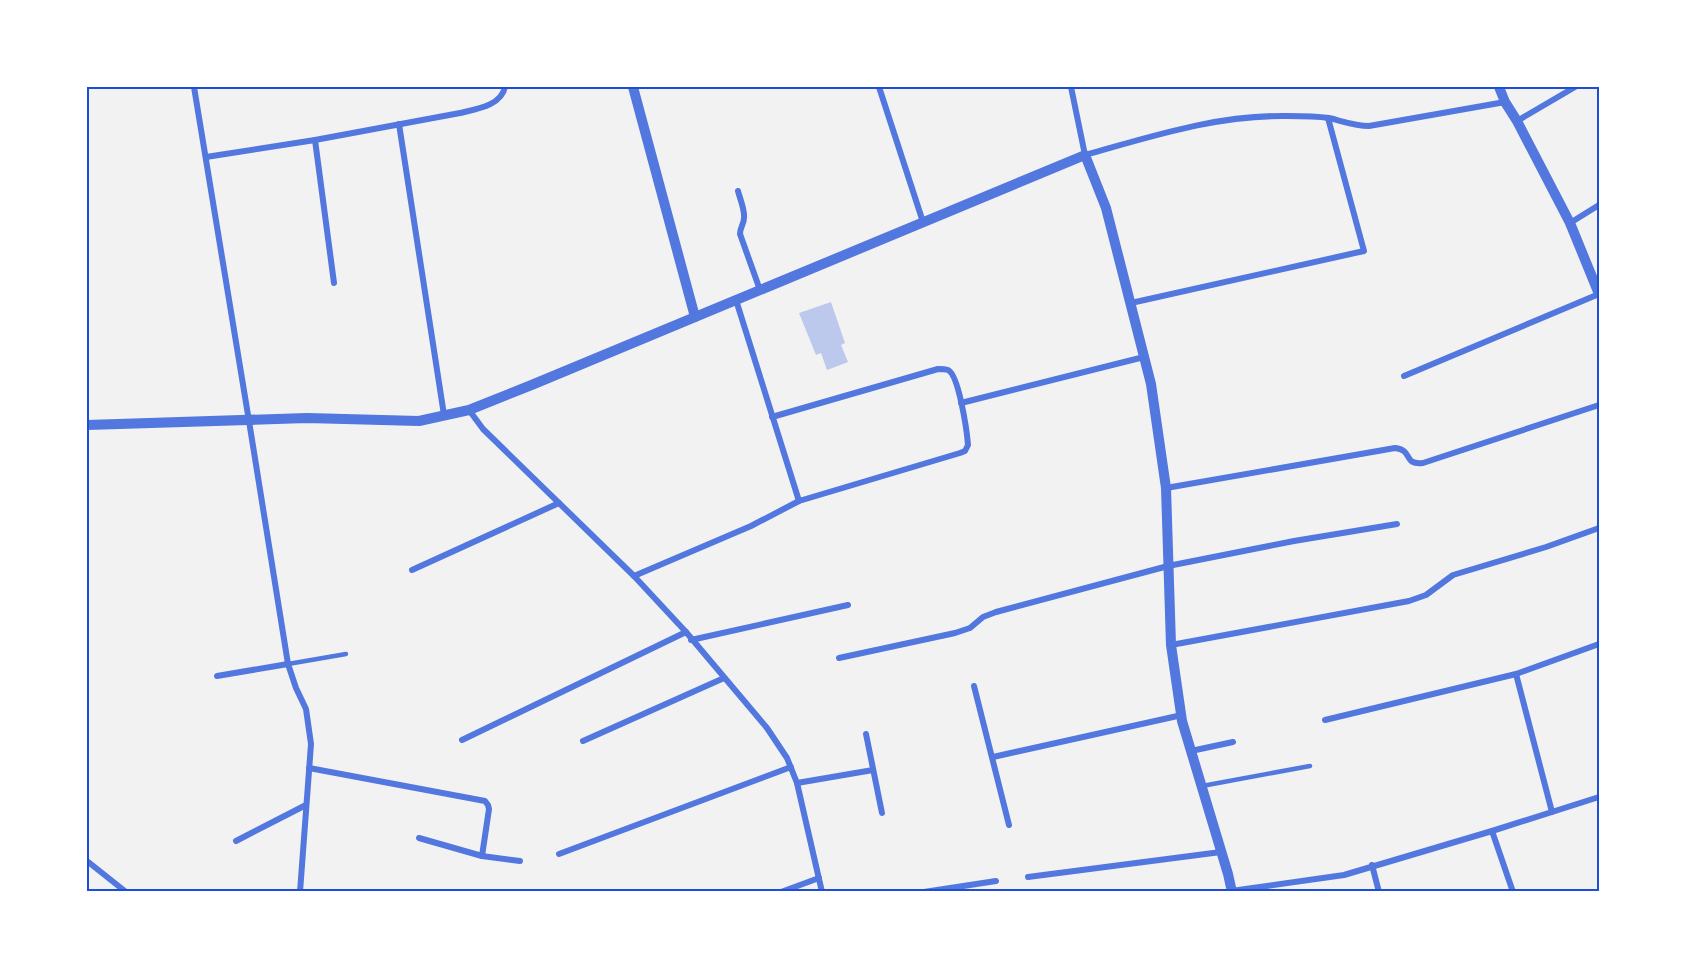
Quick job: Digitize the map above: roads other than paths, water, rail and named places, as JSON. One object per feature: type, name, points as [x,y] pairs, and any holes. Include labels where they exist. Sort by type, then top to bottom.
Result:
[{"type":"street","points":[[194,87],[288,664],[306,709],[311,744],[300,892]]},
{"type":"street","points":[[206,157],[315,140],[478,109],[496,102],[503,95],[505,87]]},
{"type":"street","points":[[633,87],[695,317]]},
{"type":"street","points":[[879,87],[923,222]]},
{"type":"street","points":[[1071,87],[1085,155],[1106,208],[1151,384],[1166,488],[1171,645],[1182,715],[1232,892],[1344,875],[1599,797]]},
{"type":"street","points":[[1404,376],[1599,294],[1570,223],[1499,87]]},
{"type":"street","points":[[1517,121],[1575,87]]},
{"type":"street","points":[[87,424],[307,418],[419,421],[469,410],[1085,155],[1215,121],[1268,116],[1328,118],[1358,126],[1369,126],[1505,102]]},
{"type":"street","points":[[1131,303],[1364,251],[1328,118]]},
{"type":"street","points":[[399,124],[444,415]]},
{"type":"street","points":[[315,140],[334,283]]},
{"type":"street","points":[[738,191],[744,214],[740,234],[760,290]]},
{"type":"street","points":[[1570,223],[1599,205]]},
{"type":"street","points":[[736,300],[799,501]]},
{"type":"street","points":[[961,403],[1144,357]]},
{"type":"street","points":[[634,576],[751,526],[799,501],[965,451],[968,445],[954,375],[948,370],[938,369],[772,417]]},
{"type":"street","points":[[1166,488],[1395,448],[1406,451],[1411,462],[1423,463],[1599,405]]},
{"type":"street","points":[[469,410],[483,429],[634,576],[767,728],[787,759],[797,783],[822,892]]},
{"type":"street","points":[[412,570],[559,502]]},
{"type":"street","points":[[839,658],[955,633],[970,628],[983,617],[996,612],[1168,567],[1294,541],[1397,524]]},
{"type":"street","points":[[1171,645],[1409,601],[1426,595],[1453,575],[1599,528]]},
{"type":"street","points":[[691,639],[848,605]]},
{"type":"street","points":[[462,740],[686,633]]},
{"type":"street","points":[[1325,720],[1516,674],[1599,644]]},
{"type":"street","points":[[217,676],[288,664]]},
{"type":"street","points":[[1516,674],[1552,812]]},
{"type":"street","points":[[583,741],[724,678]]},
{"type":"street","points":[[974,686],[1010,825]]},
{"type":"street","points":[[993,757],[1182,715]]},
{"type":"street","points":[[866,734],[882,813]]},
{"type":"street","points":[[1191,751],[1233,742]]},
{"type":"street","points":[[559,854],[790,767]]},
{"type":"street","points":[[309,768],[485,801],[489,809],[482,856]]},
{"type":"street","points":[[797,783],[873,770]]},
{"type":"street","points":[[236,841],[306,805]]},
{"type":"street","points":[[1492,831],[1514,892]]},
{"type":"street","points":[[419,838],[482,856],[520,861]]},
{"type":"street","points":[[1028,877],[1221,852]]},
{"type":"street","points":[[87,861],[126,892]]},
{"type":"street","points":[[1372,865],[1378,892]]},
{"type":"street","points":[[781,892],[819,878]]},
{"type":"street","points":[[924,892],[996,881]]},
{"type":"lane","points":[[288,664],[346,654]]},
{"type":"lane","points":[[1202,786],[1310,766]]}]
